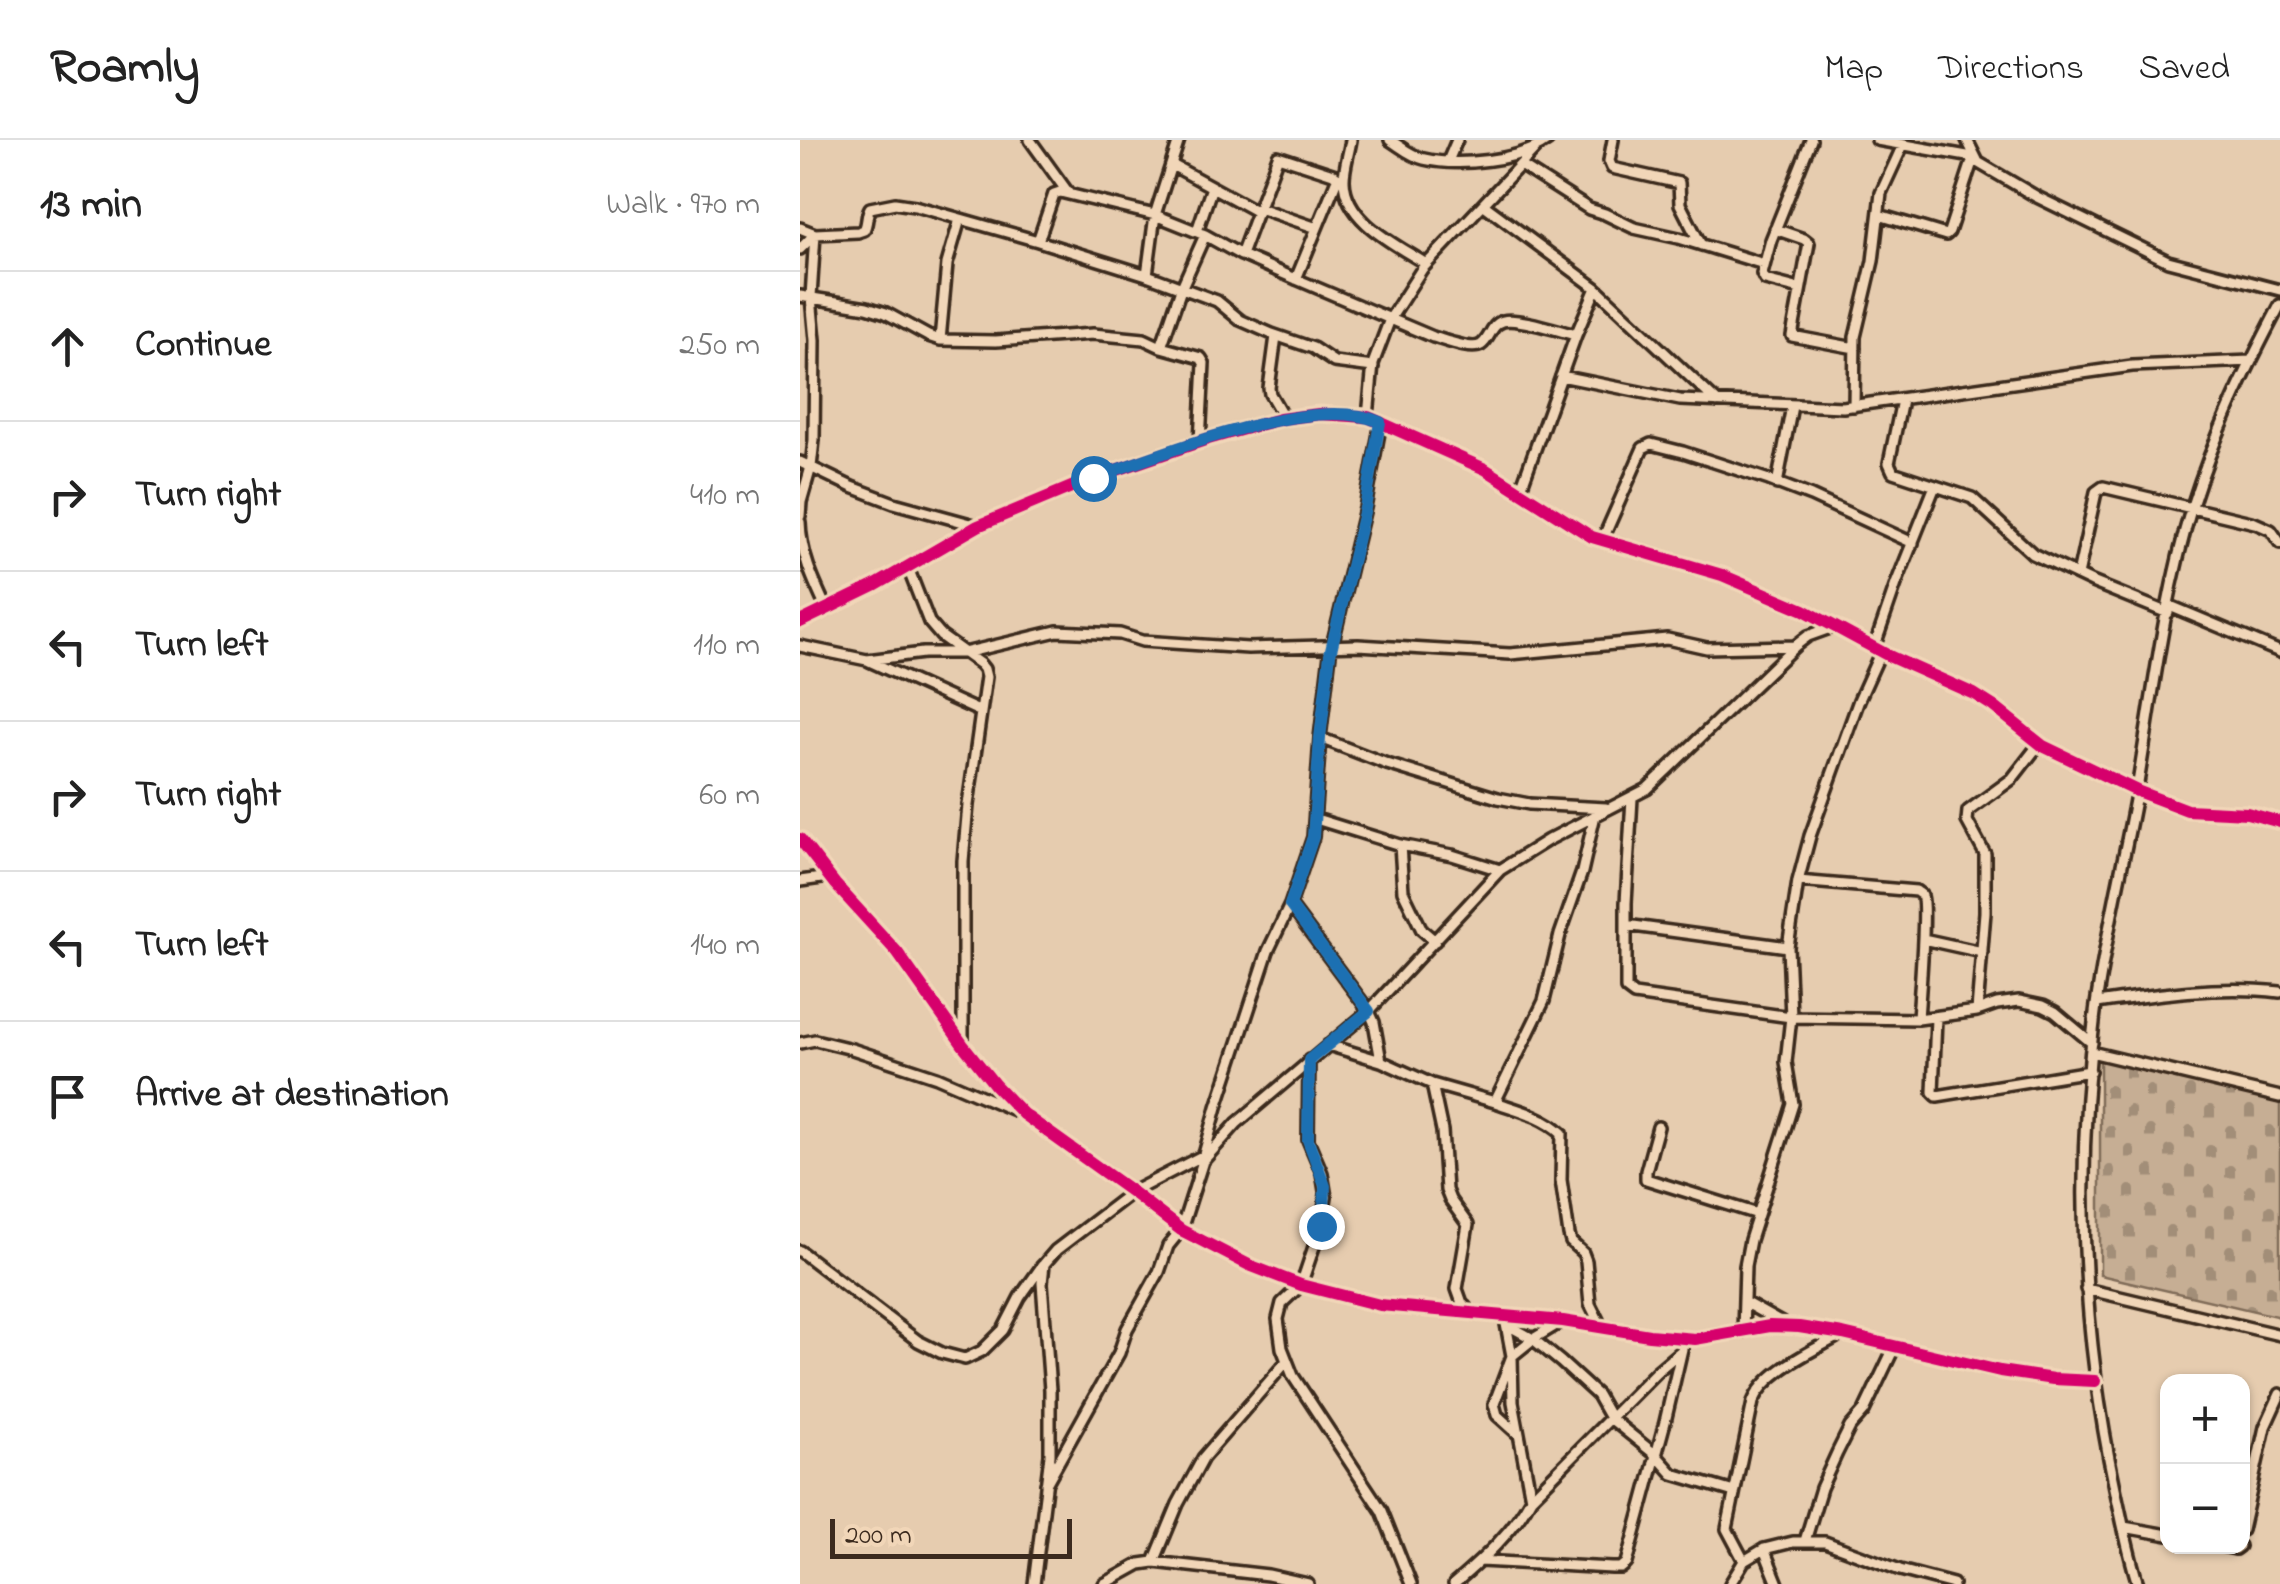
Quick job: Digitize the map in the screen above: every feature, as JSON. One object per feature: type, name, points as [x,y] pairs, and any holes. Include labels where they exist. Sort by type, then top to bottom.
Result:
[{"type":"street","points":[[1030,140],[1069,194]]},
{"type":"street","points":[[1148,276],[1155,214],[1179,140]]},
{"type":"street","points":[[1296,279],[1341,180],[1351,140]]},
{"type":"street","points":[[1390,140],[1413,156],[1448,161],[1508,157],[1536,148]]},
{"type":"street","points":[[1448,161],[1457,140]]},
{"type":"street","points":[[1368,417],[1373,367],[1390,318],[1426,264],[1548,140]]},
{"type":"street","points":[[1613,140],[1609,162],[1612,168],[1679,183],[1680,204],[1702,245]]},
{"type":"street","points":[[1800,289],[1765,280],[1762,274],[1775,229],[1812,140]]},
{"type":"street","points":[[1878,140],[1976,160],[2037,197],[2168,261],[2280,290]]},
{"type":"street","points":[[1879,214],[1948,234],[1976,160],[1967,140]]},
{"type":"street","points":[[1854,406],[1855,348],[1873,261],[1881,192],[1902,145]]},
{"type":"street","points":[[1241,254],[1279,156],[1341,180],[1368,226],[1426,264]]},
{"type":"street","points":[[1172,165],[1258,210],[1318,228]]},
{"type":"street","points":[[1520,165],[1589,209],[1644,231],[1764,264]]},
{"type":"street","points":[[1161,347],[1201,233],[1212,188]]},
{"type":"street","points":[[1038,241],[1054,194],[1060,192],[1155,214],[1433,337],[1470,347],[1482,345],[1494,326],[1508,320],[1576,336]]},
{"type":"street","points":[[800,228],[815,234],[864,230],[870,208],[895,203],[960,218],[1148,276],[1217,302],[1240,320],[1314,348],[1334,362],[1373,367]]},
{"type":"street","points":[[1484,205],[1596,288],[1717,402]]},
{"type":"street","points":[[940,340],[947,264],[960,218]]},
{"type":"street","points":[[1775,229],[1808,243],[1793,338],[1855,348]]},
{"type":"street","points":[[800,249],[815,234]]},
{"type":"street","points":[[815,234],[806,296],[816,340],[814,440],[800,519],[809,572],[827,610]]},
{"type":"street","points":[[1520,492],[1560,376],[1596,288]]},
{"type":"street","points":[[806,296],[867,306],[940,340],[996,341],[1093,334],[1144,339],[1204,361],[1200,442]]},
{"type":"street","points":[[2124,1584],[2137,1582],[2095,1381],[2086,1290],[2085,1184],[2097,1002],[2169,610],[2192,509],[2220,425],[2280,305]]},
{"type":"street","points":[[1276,336],[1269,388],[1284,418]]},
{"type":"street","points":[[1560,376],[1669,398],[1854,406],[2132,366],[2251,361]]},
{"type":"street","points":[[1902,400],[1888,466],[1893,472],[1972,498],[2032,554],[2280,652]]},
{"type":"street","points":[[1777,484],[1792,406]]},
{"type":"street","points":[[800,622],[908,568],[978,526],[1093,478],[1284,418],[1319,414],[1368,417],[1480,467],[1592,538],[1722,575],[1804,610],[1984,700],[2040,744],[2136,790],[2187,810],[2246,813],[2280,822]]},
{"type":"street","points":[[1046,1484],[1119,1352],[1168,1246],[1181,1230],[1268,950],[1290,905],[1313,837],[1332,646],[1365,508],[1380,422]]},
{"type":"street","points":[[1602,541],[1647,445],[1683,452],[1777,484],[1912,542]]},
{"type":"street","points":[[800,462],[894,503],[978,526]]},
{"type":"street","points":[[1742,1332],[1745,1266],[1793,1104],[1786,1062],[1792,1017],[1788,947],[1798,881],[1826,789],[1935,486]]},
{"type":"street","points":[[2078,575],[2096,492],[2106,486],[2255,522],[2272,530],[2280,542]]},
{"type":"street","points":[[908,568],[928,622],[984,670],[986,677],[963,861],[963,1045]]},
{"type":"street","points":[[800,1251],[918,1341],[965,1359],[982,1350],[1003,1330],[1020,1297],[1056,1250],[1132,1192],[1203,1158],[1237,1123],[1369,1011],[1500,870],[1532,849],[1632,798],[1662,777],[1795,646],[1808,636],[1833,627]]},
{"type":"street","points":[[866,660],[964,653],[1056,631],[1248,648],[1408,647],[1510,654],[1653,639],[1707,648],[1795,646]]},
{"type":"street","points":[[800,646],[866,660],[980,712]]},
{"type":"street","points":[[1320,738],[1387,764],[1498,798],[1529,804],[1608,808]]},
{"type":"street","points":[[1977,1011],[1985,854],[1969,826],[1968,811],[2012,780],[2040,744]]},
{"type":"street","points":[[1632,798],[1626,989],[1634,995],[1792,1017],[1936,1018],[2008,1002],[2031,1003],[2055,1012],[2092,1048],[2280,1097]]},
{"type":"street","points":[[1494,1102],[1544,1001],[1595,815]]},
{"type":"street","points":[[1316,820],[1500,870]]},
{"type":"street","points":[[800,838],[897,952],[963,1045],[1023,1114]]},
{"type":"street","points":[[1400,844],[1403,891],[1422,930],[1435,941]]},
{"type":"street","points":[[800,880],[830,877]]},
{"type":"street","points":[[1798,881],[1918,892],[1923,903],[1918,1019]]},
{"type":"street","points":[[1290,905],[1369,1011],[1381,1060]]},
{"type":"street","points":[[1626,925],[1788,947]]},
{"type":"street","points":[[1922,939],[1982,952]]},
{"type":"street","points":[[2097,1002],[2233,989],[2280,992]]},
{"type":"street","points":[[1936,1018],[1933,1092],[1937,1096],[2090,1071]]},
{"type":"street","points":[[800,1043],[816,1040],[852,1049],[938,1078],[1023,1114],[1181,1230],[1248,1265],[1300,1285],[1380,1304],[1506,1320],[1563,1321],[1695,1339],[1789,1326],[1842,1334],[2000,1371],[2095,1381]]},
{"type":"street","points":[[1328,1045],[1381,1060],[1432,1084],[1532,1115],[1562,1132],[1560,1180],[1569,1235],[1586,1261],[1590,1304],[1602,1326]]},
{"type":"street","points":[[1309,1060],[1308,1140],[1322,1173],[1326,1197],[1321,1226],[1300,1285],[1282,1303],[1278,1320],[1282,1348],[1294,1376],[1382,1512],[1411,1584]]},
{"type":"street","points":[[1432,1084],[1442,1131],[1446,1190],[1468,1226],[1457,1288],[1471,1313]]},
{"type":"street","points":[[1658,1126],[1646,1179],[1758,1214]]},
{"type":"street","points":[[1034,1584],[1050,1455],[1044,1264]]},
{"type":"street","points":[[2086,1290],[2280,1334]]},
{"type":"street","points":[[1744,1302],[1789,1326]]},
{"type":"street","points":[[1506,1320],[1596,1395],[1610,1418],[1673,1474],[1734,1492]]},
{"type":"street","points":[[1506,1320],[1518,1434],[1531,1498]]},
{"type":"street","points":[[1518,1434],[1498,1415],[1494,1404],[1512,1356],[1563,1321]]},
{"type":"street","points":[[1744,1561],[1727,1529],[1752,1402],[1776,1373],[1842,1334]]},
{"type":"street","points":[[1454,1584],[1519,1521],[1531,1498],[1656,1372],[1695,1339]]},
{"type":"street","points":[[1805,1541],[1837,1453],[1850,1427],[1864,1411],[1894,1348]]},
{"type":"street","points":[[1480,1561],[1621,1568],[1627,1563],[1682,1350]]},
{"type":"street","points":[[1154,1562],[1178,1504],[1203,1458],[1287,1361]]},
{"type":"street","points":[[2250,1494],[2265,1427],[2280,1394]]},
{"type":"street","points":[[2124,1527],[2160,1534]]},
{"type":"street","points":[[1730,1584],[1744,1561],[1764,1549],[1805,1541],[1837,1546],[1900,1570],[1953,1584]]},
{"type":"street","points":[[1764,1549],[1778,1584]]},
{"type":"street","points":[[1104,1584],[1140,1564],[1154,1562],[1308,1584]]},
{"type":"green space","points":[[2100,1060],[2280,1100],[2280,1317],[2100,1275]]},
{"type":"cycle path","points":[[800,622],[876,585],[978,526],[1093,478],[1280,419],[1319,414],[1368,417],[1485,469],[1592,537],[1722,575],[1804,610],[1891,657],[1974,694],[2043,746],[2137,791],[2187,810],[2247,813],[2280,822]]},
{"type":"cycle path","points":[[800,839],[897,952],[963,1045],[1023,1114],[1181,1230],[1249,1265],[1301,1285],[1380,1305],[1563,1321],[1695,1339],[1770,1326],[1799,1327],[2000,1371],[2095,1381]]},
{"type":"route","points":[[1093,478],[1280,419],[1334,414],[1380,422],[1365,508],[1330,654],[1313,837],[1290,905],[1369,1011],[1309,1060],[1308,1145],[1325,1186],[1321,1226]]}]
